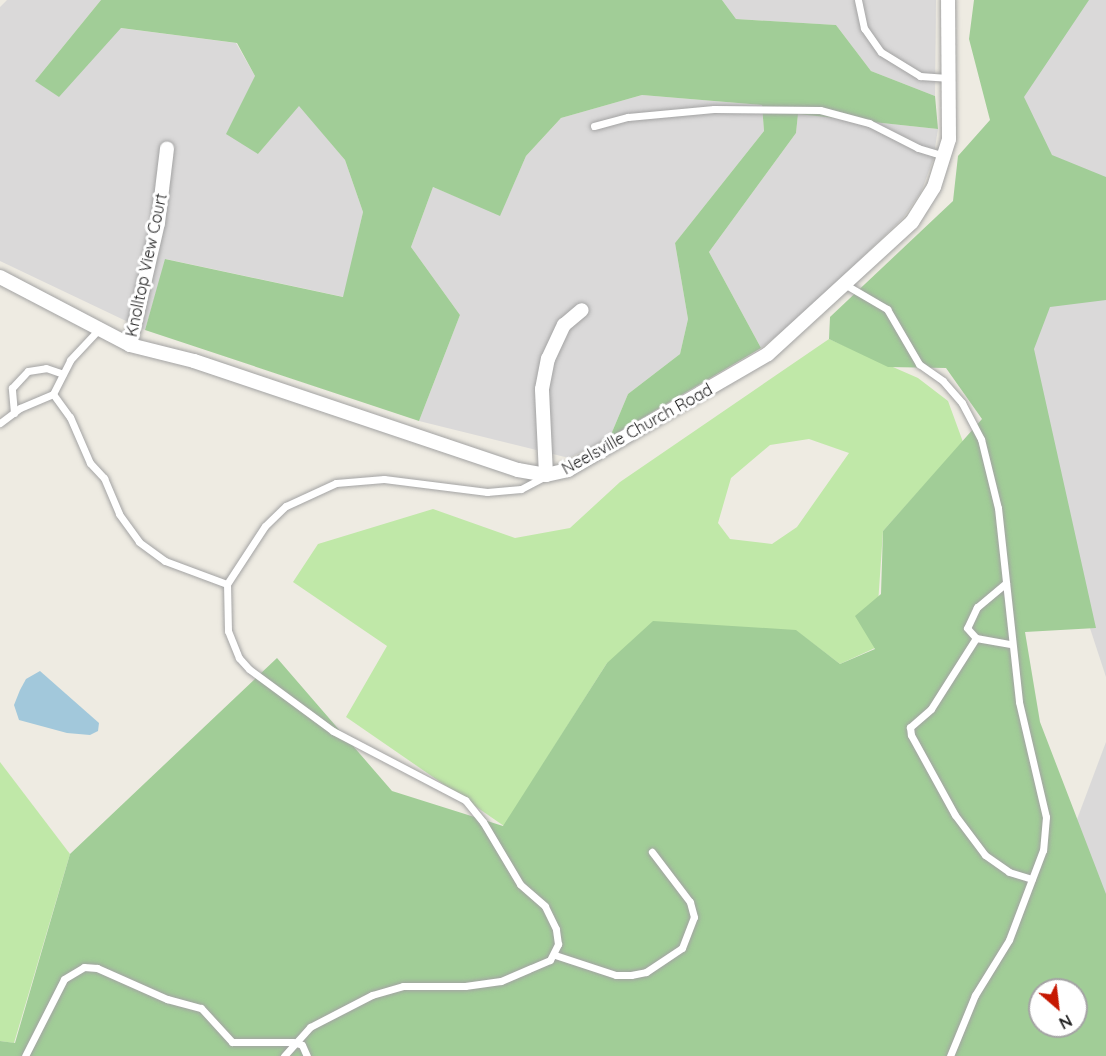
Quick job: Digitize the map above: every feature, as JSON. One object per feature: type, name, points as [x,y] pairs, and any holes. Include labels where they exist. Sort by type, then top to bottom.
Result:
[{"type":"street","name":"Neelsville Church Road","points":[[0,277],[130,345],[194,361],[413,437],[546,475],[568,470],[768,354],[846,285],[912,222],[934,188],[945,156],[950,126],[947,78],[948,0]]},
{"type":"street","name":"Knolltop View Court","points":[[130,345],[158,223],[167,149]]},
{"type":"street","points":[[546,475],[544,379],[564,325],[582,310]]},
{"type":"lane","points":[[858,0],[864,28],[881,52],[920,76],[947,78]]},
{"type":"lane","points":[[594,126],[628,117],[714,109],[820,110],[847,114],[945,156]]},
{"type":"lane","points":[[846,285],[887,309],[919,364],[943,381],[962,403],[990,467],[1006,583],[1010,644],[1030,758],[1046,817],[1042,850],[1009,940],[971,1002],[950,1056]]},
{"type":"lane","points":[[0,423],[14,413],[53,394],[63,374],[99,329]]},
{"type":"lane","points":[[14,413],[12,388],[27,371],[46,368],[63,374]]},
{"type":"lane","points":[[53,394],[70,417],[90,463],[104,478],[119,514],[139,542],[165,561],[227,584]]},
{"type":"lane","points":[[284,1056],[292,1042],[310,1027],[372,995],[403,986],[465,986],[523,975],[555,955],[558,944],[551,917],[520,884],[483,822],[465,800],[333,731],[239,658],[228,631],[227,584],[265,526],[286,506],[336,483],[384,478],[487,492],[521,489],[546,475]]},
{"type":"lane","points":[[1006,583],[973,613],[968,628],[976,638],[1010,644]]},
{"type":"lane","points":[[976,638],[931,709],[910,726],[910,735],[955,815],[985,855],[1009,872],[1032,879]]},
{"type":"lane","points":[[555,955],[616,975],[631,975],[646,972],[682,948],[694,917],[690,902],[652,852]]},
{"type":"lane","points":[[25,1056],[64,979],[84,968],[97,968],[160,996],[201,1008],[232,1042],[292,1042],[302,1045],[307,1056]]},
{"type":"shaded area","points":[[7,0],[101,0],[35,81],[120,28],[236,43],[255,76],[258,154],[299,105],[345,160],[363,212],[344,297],[166,259],[145,330],[0,261],[0,7]]},
{"type":"shaded area","points":[[722,0],[936,0],[935,96],[871,71],[836,25],[736,19]]},
{"type":"shaded area","points":[[1071,0],[1106,0],[1106,677],[1045,491],[996,136]]},
{"type":"shaded area","points":[[642,95],[762,105],[764,131],[675,243],[688,319],[680,354],[628,394],[610,437],[569,458],[419,421],[460,315],[411,247],[433,187],[500,215],[526,156],[561,118]]},
{"type":"shaded area","points":[[798,114],[938,129],[933,160],[921,192],[903,218],[796,321],[761,348],[709,252],[796,133]]},
{"type":"shaded area","points":[[1106,742],[1106,944],[1064,854]]},
{"type":"green space","points":[[101,0],[722,0],[736,19],[836,25],[871,71],[935,96],[938,129],[798,114],[796,133],[709,252],[761,348],[610,437],[628,394],[680,354],[688,319],[675,243],[764,131],[762,105],[642,95],[561,118],[526,156],[500,216],[433,187],[411,247],[460,315],[419,421],[145,330],[165,259],[343,297],[363,212],[345,160],[299,106],[258,154],[226,134],[255,76],[237,43],[121,28],[59,97],[35,81]]},
{"type":"green space","points":[[974,0],[1089,0],[1024,97],[1052,155],[1106,177],[1106,300],[1050,307],[1034,349],[1096,628],[1025,632],[1040,722],[1106,894],[1106,1056],[0,1056],[0,1041],[15,1043],[70,854],[277,658],[392,791],[503,826],[607,663],[653,621],[796,630],[840,664],[875,649],[855,616],[881,594],[883,531],[982,419],[946,368],[888,367],[829,339],[830,317],[953,201],[958,156],[990,120],[969,39]]},
{"type":"green space","points":[[829,339],[918,378],[948,401],[963,442],[883,531],[875,648],[840,664],[795,630],[607,663],[504,826],[346,717],[387,646],[293,582],[318,544],[433,509],[515,538],[570,528],[620,482]],"holes":[[[809,439],[849,453],[797,527],[772,544],[730,539],[718,523],[731,478],[770,445]]]},
{"type":"green space","points":[[0,762],[70,854],[14,1043],[0,1041]]},
{"type":"water","points":[[40,671],[99,723],[98,731],[90,735],[67,733],[19,720],[14,705],[20,690],[26,679]]}]
